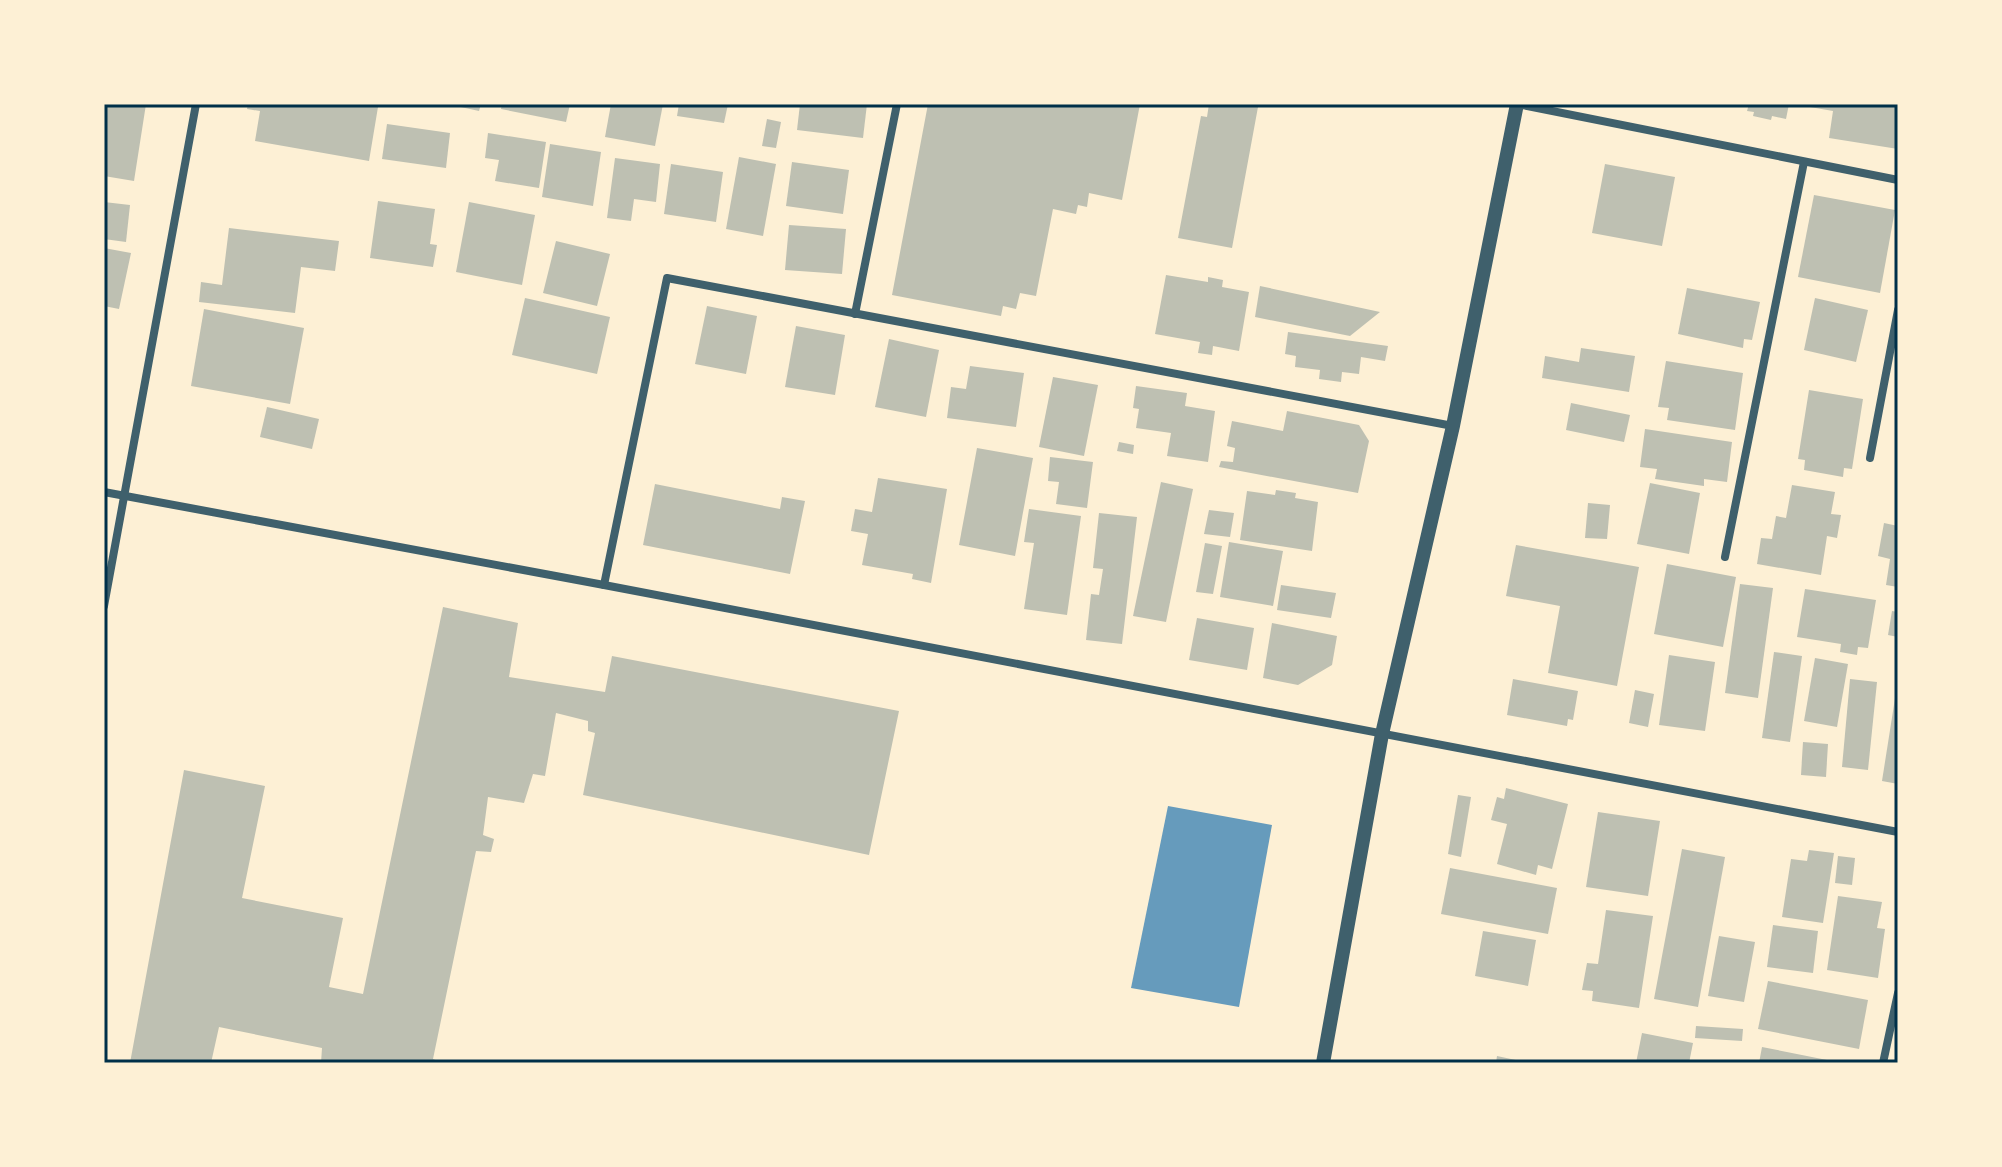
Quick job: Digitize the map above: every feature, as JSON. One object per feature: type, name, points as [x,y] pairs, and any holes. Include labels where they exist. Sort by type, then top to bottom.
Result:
[{"type":"street","points":[[104,606],[196,104]]},
{"type":"street","points":[[855,314],[897,104]]},
{"type":"street","points":[[1323,1063],[1382,734],[1453,426],[1517,104],[1898,180]]},
{"type":"street","points":[[1725,557],[1804,162]]},
{"type":"street","points":[[604,585],[667,278],[1453,426]]},
{"type":"street","points":[[1870,458],[1898,310]]},
{"type":"street","points":[[104,492],[1898,832]]},
{"type":"street","points":[[1883,1063],[1898,993]]},
{"type":"water","points":[[1168,806],[1272,825],[1239,1007],[1131,988]]},
{"type":"building","points":[[104,104],[146,104],[134,181],[104,176]]},
{"type":"building","points":[[248,104],[359,104],[378,107],[369,161],[255,141],[260,111],[247,109]]},
{"type":"building","points":[[447,104],[481,104],[479,111]]},
{"type":"building","points":[[502,104],[570,104],[566,122],[501,109]]},
{"type":"building","points":[[611,104],[663,104],[655,146],[605,137]]},
{"type":"building","points":[[679,104],[728,104],[724,123],[677,116]]},
{"type":"building","points":[[800,104],[867,104],[863,138],[797,130]]},
{"type":"building","points":[[928,104],[1140,104],[1122,200],[1089,193],[1087,207],[1078,205],[1076,214],[1053,209],[1036,296],[1020,293],[1016,309],[1003,306],[1001,316],[892,295]]},
{"type":"building","points":[[1209,104],[1258,107],[1232,248],[1178,238],[1201,116],[1207,117]]},
{"type":"building","points":[[1749,104],[1789,104],[1786,119],[1772,116],[1771,120],[1753,116],[1754,112],[1747,111]]},
{"type":"building","points":[[1810,104],[1898,104],[1898,149],[1829,138],[1833,111],[1810,107]]},
{"type":"building","points":[[767,119],[781,122],[776,148],[762,146]]},
{"type":"building","points":[[387,124],[450,133],[446,168],[382,159]]},
{"type":"building","points":[[488,133],[546,142],[539,188],[495,181],[499,160],[485,158]]},
{"type":"building","points":[[550,144],[601,152],[593,206],[542,197]]},
{"type":"building","points":[[739,157],[776,164],[763,236],[726,229]]},
{"type":"building","points":[[615,158],[660,164],[656,202],[634,199],[631,221],[607,218]]},
{"type":"building","points":[[792,162],[849,170],[843,214],[786,206]]},
{"type":"building","points":[[671,164],[723,172],[716,222],[664,214]]},
{"type":"building","points":[[1605,164],[1675,177],[1662,246],[1592,233]]},
{"type":"building","points":[[1814,195],[1895,210],[1880,293],[1798,277]]},
{"type":"building","points":[[378,201],[435,209],[430,244],[437,245],[433,267],[370,258]]},
{"type":"building","points":[[104,202],[130,205],[126,242],[104,239]]},
{"type":"building","points":[[469,202],[535,215],[522,285],[456,272]]},
{"type":"building","points":[[789,225],[846,229],[842,274],[785,270]]},
{"type":"building","points":[[229,228],[339,241],[335,271],[301,267],[295,313],[199,302],[201,282],[222,285]]},
{"type":"building","points":[[556,241],[610,254],[597,306],[543,293]]},
{"type":"building","points":[[104,248],[131,253],[119,309],[104,306]]},
{"type":"building","points":[[1166,275],[1208,282],[1208,277],[1223,280],[1222,287],[1249,292],[1239,351],[1213,346],[1212,355],[1198,353],[1200,342],[1155,334]]},
{"type":"building","points":[[1260,286],[1380,312],[1350,336],[1255,317]]},
{"type":"building","points":[[1687,288],[1760,302],[1752,340],[1744,339],[1743,348],[1678,334]]},
{"type":"building","points":[[525,298],[610,317],[597,374],[512,355]]},
{"type":"building","points":[[1815,298],[1868,310],[1856,362],[1804,350]]},
{"type":"building","points":[[707,306],[757,316],[746,374],[695,364]]},
{"type":"building","points":[[204,309],[304,328],[290,404],[191,386]]},
{"type":"building","points":[[796,326],[845,335],[835,395],[785,387]]},
{"type":"building","points":[[1288,332],[1388,346],[1385,361],[1361,357],[1359,374],[1342,372],[1341,382],[1319,379],[1320,370],[1295,367],[1296,356],[1285,354]]},
{"type":"building","points":[[889,339],[939,350],[926,417],[875,407]]},
{"type":"building","points":[[1581,348],[1635,356],[1629,392],[1542,378],[1545,356],[1579,362]]},
{"type":"building","points":[[1666,361],[1743,373],[1735,430],[1667,420],[1669,408],[1658,407]]},
{"type":"building","points":[[970,366],[1024,373],[1016,427],[947,418],[951,387],[966,389]]},
{"type":"building","points":[[1053,377],[1098,385],[1084,456],[1039,447]]},
{"type":"building","points":[[1136,386],[1187,393],[1185,406],[1215,411],[1208,462],[1167,456],[1171,433],[1136,428],[1139,409],[1133,408]]},
{"type":"building","points":[[1809,390],[1863,399],[1852,469],[1844,468],[1843,477],[1804,470],[1805,460],[1798,459]]},
{"type":"building","points":[[1571,403],[1630,415],[1624,442],[1566,430]]},
{"type":"building","points":[[267,407],[319,419],[312,449],[260,437]]},
{"type":"building","points":[[1287,411],[1359,425],[1369,441],[1358,493],[1219,467],[1221,461],[1233,462],[1235,448],[1227,446],[1232,421],[1283,431]]},
{"type":"building","points":[[1645,429],[1732,442],[1727,482],[1704,479],[1704,486],[1655,479],[1657,469],[1640,467]]},
{"type":"building","points":[[1119,442],[1134,445],[1133,454],[1117,451]]},
{"type":"building","points":[[977,448],[1033,458],[1015,556],[959,545]]},
{"type":"building","points":[[1050,457],[1093,462],[1087,508],[1056,504],[1059,482],[1048,481]]},
{"type":"building","points":[[878,478],[947,489],[931,583],[912,579],[913,574],[862,565],[868,534],[851,531],[855,509],[872,512]]},
{"type":"building","points":[[1161,482],[1193,489],[1166,622],[1133,616]]},
{"type":"building","points":[[1650,483],[1700,493],[1689,554],[1637,544]]},
{"type":"building","points":[[655,484],[780,509],[782,497],[805,501],[790,574],[643,545]]},
{"type":"building","points":[[1792,485],[1835,492],[1831,514],[1841,515],[1837,538],[1827,536],[1821,575],[1757,564],[1761,538],[1772,539],[1776,516],[1786,518]]},
{"type":"building","points":[[1276,490],[1296,493],[1295,498],[1318,502],[1312,551],[1240,540],[1247,491],[1275,495]]},
{"type":"building","points":[[1588,503],[1610,505],[1607,539],[1585,538]]},
{"type":"building","points":[[1029,509],[1081,516],[1067,615],[1024,609],[1034,543],[1024,542]]},
{"type":"building","points":[[1209,510],[1234,513],[1230,537],[1204,534]]},
{"type":"building","points":[[1099,513],[1137,517],[1122,644],[1086,640],[1091,594],[1099,595],[1103,569],[1093,568]]},
{"type":"building","points":[[1884,523],[1898,526],[1898,587],[1886,585],[1890,559],[1878,556]]},
{"type":"building","points":[[1229,542],[1283,551],[1273,606],[1220,597]]},
{"type":"building","points":[[1205,543],[1222,546],[1213,594],[1196,592]]},
{"type":"building","points":[[1516,545],[1639,567],[1617,686],[1548,673],[1560,606],[1506,596]]},
{"type":"building","points":[[1667,564],[1736,577],[1723,647],[1654,634]]},
{"type":"building","points":[[1740,584],[1773,588],[1758,698],[1725,693]]},
{"type":"building","points":[[1281,585],[1336,593],[1331,618],[1277,610]]},
{"type":"building","points":[[1805,589],[1876,600],[1868,648],[1858,647],[1857,655],[1840,652],[1841,644],[1797,637]]},
{"type":"building","points":[[443,607],[518,623],[509,677],[605,692],[612,656],[899,711],[869,855],[583,795],[595,733],[588,731],[588,721],[556,713],[545,776],[533,774],[524,803],[488,797],[483,835],[494,839],[491,852],[476,851],[433,1059],[443,1063],[321,1063],[322,1048],[219,1027],[211,1063],[130,1063],[184,770],[265,786],[242,898],[343,918],[329,987],[363,994]]},
{"type":"building","points":[[1892,611],[1898,612],[1898,637],[1888,635]]},
{"type":"building","points":[[1197,618],[1254,628],[1247,670],[1189,660]]},
{"type":"building","points":[[1272,623],[1337,636],[1332,665],[1298,685],[1263,678]]},
{"type":"building","points":[[1774,652],[1802,656],[1790,742],[1762,738]]},
{"type":"building","points":[[1669,655],[1715,662],[1705,731],[1659,725]]},
{"type":"building","points":[[1815,658],[1848,664],[1837,727],[1804,721]]},
{"type":"building","points":[[1513,679],[1578,691],[1573,720],[1568,719],[1567,726],[1507,715]]},
{"type":"building","points":[[1850,679],[1877,682],[1868,770],[1842,767]]},
{"type":"building","points":[[1635,690],[1654,694],[1648,727],[1629,723]]},
{"type":"building","points":[[1898,692],[1898,784],[1882,781]]},
{"type":"building","points":[[1803,742],[1828,744],[1826,777],[1801,775]]},
{"type":"building","points":[[1506,788],[1568,804],[1552,869],[1538,865],[1536,875],[1497,864],[1507,824],[1491,820],[1497,797],[1504,799]]},
{"type":"building","points":[[1458,795],[1471,797],[1461,857],[1448,854]]},
{"type":"building","points":[[1598,812],[1660,821],[1648,896],[1586,887]]},
{"type":"building","points":[[1682,849],[1725,857],[1698,1007],[1654,999]]},
{"type":"building","points":[[1809,850],[1834,853],[1823,923],[1782,917],[1791,859],[1807,861]]},
{"type":"building","points":[[1838,856],[1855,858],[1852,885],[1835,883]]},
{"type":"building","points":[[1450,868],[1557,888],[1548,934],[1441,914]]},
{"type":"building","points":[[1838,896],[1882,902],[1877,928],[1885,929],[1878,978],[1827,970]]},
{"type":"building","points":[[1606,910],[1653,916],[1639,1008],[1592,1001],[1593,991],[1582,990],[1587,963],[1598,964]]},
{"type":"building","points":[[1773,925],[1818,931],[1813,973],[1767,967]]},
{"type":"building","points":[[1483,931],[1536,940],[1528,986],[1475,976]]},
{"type":"building","points":[[1719,936],[1755,942],[1744,1002],[1708,996]]},
{"type":"building","points":[[1768,981],[1868,1000],[1859,1049],[1758,1029]]},
{"type":"building","points":[[1696,1026],[1743,1029],[1742,1041],[1695,1038]]},
{"type":"building","points":[[1642,1033],[1693,1043],[1689,1063],[1636,1063]]},
{"type":"building","points":[[1762,1047],[1837,1062],[1837,1063],[1759,1063]]},
{"type":"building","points":[[1497,1056],[1525,1062],[1525,1063],[1496,1063]]}]
